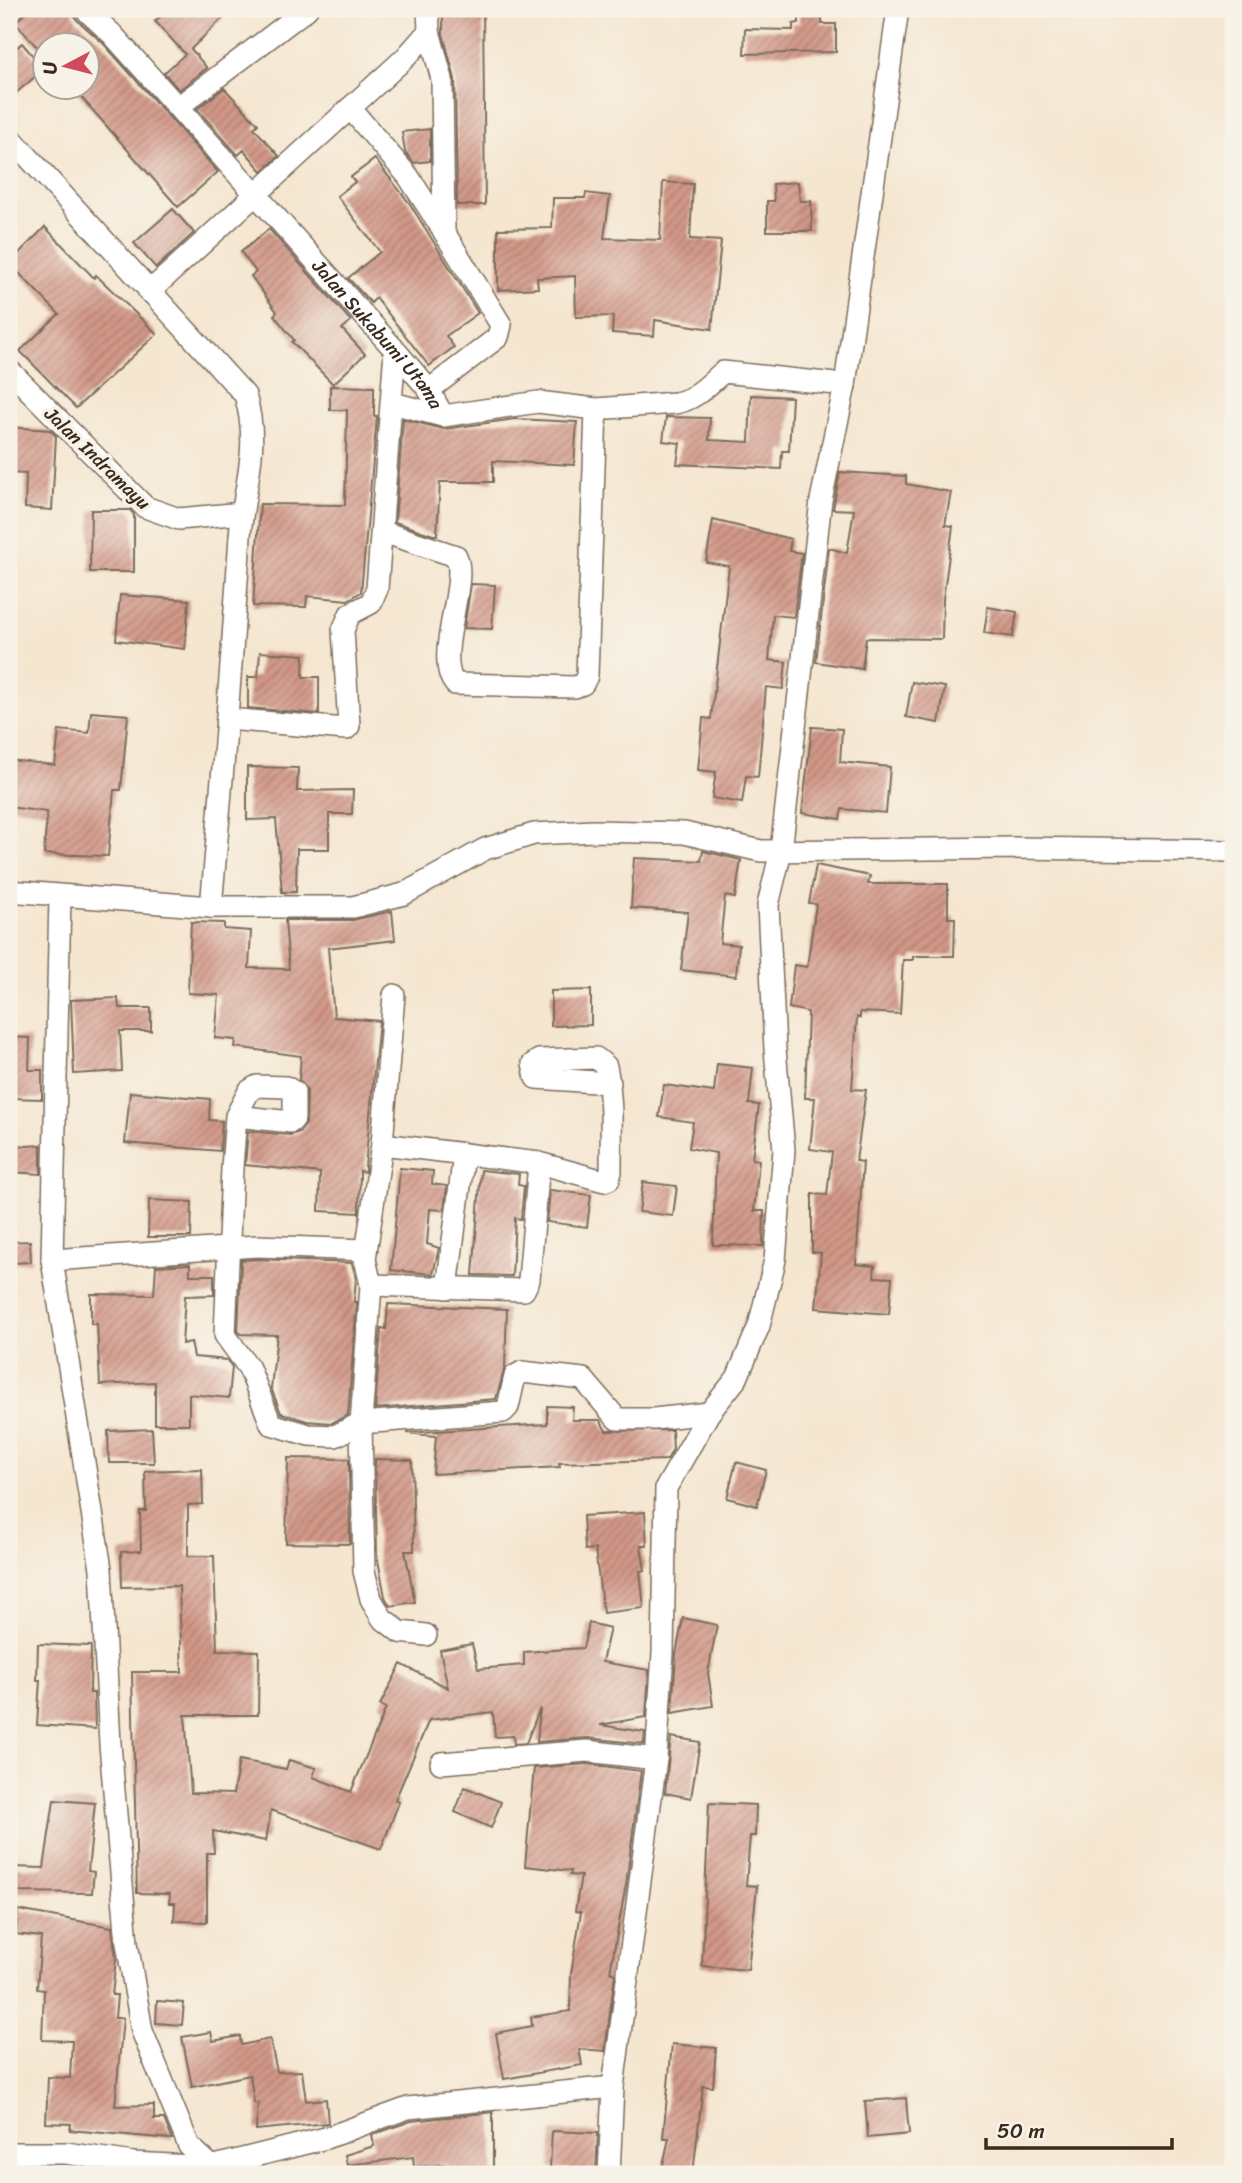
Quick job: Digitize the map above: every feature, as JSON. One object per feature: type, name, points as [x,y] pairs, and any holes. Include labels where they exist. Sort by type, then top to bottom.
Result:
[{"type":"street","points":[[178,107],[307,9]]},
{"type":"street","points":[[428,9],[429,31],[442,79],[444,232]]},
{"type":"street","points":[[609,2174],[613,2087],[656,1759],[663,1653],[666,1488],[709,1413],[737,1378],[759,1326],[775,1260],[784,1150],[775,1049],[768,905],[781,851],[821,500],[845,385],[898,9]]},
{"type":"street","name":"Jalan Sukabumi Utama","points":[[98,13],[112,34],[395,350],[429,390],[443,416],[538,402],[596,409],[687,401],[723,372],[845,385]]},
{"type":"street","points":[[149,292],[406,57],[429,31]]},
{"type":"street","points":[[350,108],[408,176],[499,320],[498,337],[429,390]]},
{"type":"street","points":[[9,136],[245,395],[254,442],[242,513],[228,719],[211,907]]},
{"type":"street","points":[[228,719],[346,729],[349,726],[343,630],[350,614],[371,603],[374,597],[383,532],[395,350]]},
{"type":"street","name":"Jalan Indramayu","points":[[9,370],[18,389],[145,507],[178,519],[242,513]]},
{"type":"street","points":[[392,403],[443,416]]},
{"type":"street","points":[[383,532],[456,556],[460,565],[450,625],[450,676],[455,684],[575,687],[583,684],[587,676],[596,409]]},
{"type":"street","points":[[9,891],[211,907],[353,907],[404,894],[485,849],[534,834],[684,833],[761,851],[1014,848],[1233,851]]},
{"type":"street","points":[[60,897],[52,1260],[101,1569],[115,1799],[128,1943],[142,2031],[189,2146],[216,2171]]},
{"type":"street","points":[[394,995],[382,1144],[366,1250],[371,1285],[361,1423],[364,1571],[371,1599],[382,1618],[400,1632],[426,1636]]},
{"type":"street","points":[[382,1144],[539,1163],[599,1180],[609,1179],[610,1083]]},
{"type":"street","points":[[236,1116],[227,1248],[225,1335],[249,1368],[271,1424],[309,1435],[335,1436],[361,1423],[503,1412],[508,1407],[515,1376],[522,1372],[583,1379],[617,1419],[654,1419],[709,1413]]},
{"type":"street","points":[[447,1288],[464,1154]]},
{"type":"street","points":[[371,1285],[518,1291],[527,1286],[539,1163]]},
{"type":"street","points":[[52,1260],[257,1245],[366,1250]]},
{"type":"street","points":[[441,1763],[587,1751],[656,1759]]},
{"type":"street","points":[[9,2154],[66,2153],[216,2171],[326,2138],[408,2108],[613,2087]]},
{"type":"building","points":[[30,9],[72,9],[76,19],[91,32],[32,32],[32,41],[15,22]]},
{"type":"building","points":[[169,9],[232,9],[191,49],[207,68],[179,90],[164,73],[185,54],[155,21]]},
{"type":"building","points":[[443,9],[483,9],[485,205],[457,205],[455,79],[443,34]]},
{"type":"building","points":[[822,9],[822,24],[836,24],[836,52],[744,54],[745,29],[793,30],[793,24],[799,23],[799,10]]},
{"type":"building","points":[[102,42],[218,172],[178,207],[85,102],[102,102]]},
{"type":"building","points":[[22,43],[32,55],[32,79],[9,99],[9,55]]},
{"type":"building","points":[[224,88],[258,124],[254,128],[279,156],[262,171],[244,150],[238,155],[197,109]]},
{"type":"building","points":[[430,129],[430,161],[414,163],[405,152],[402,132]]},
{"type":"building","points":[[375,159],[410,204],[478,313],[446,336],[454,347],[429,366],[376,298],[371,303],[348,278],[380,252],[337,196],[355,182],[351,177]]},
{"type":"building","points":[[663,182],[693,184],[690,239],[721,241],[712,329],[655,320],[654,336],[612,333],[613,316],[576,317],[575,276],[537,278],[538,288],[498,290],[498,229],[552,228],[553,198],[585,198],[586,193],[610,196],[604,238],[660,240]]},
{"type":"building","points":[[798,182],[800,201],[811,201],[812,231],[767,231],[767,201],[774,201],[773,184]]},
{"type":"building","points":[[173,209],[194,233],[156,268],[134,243]]},
{"type":"building","points":[[45,227],[94,278],[96,275],[157,334],[76,408],[20,351],[59,314],[9,263]]},
{"type":"building","points":[[269,229],[351,321],[342,329],[365,354],[333,384],[292,342],[294,340],[274,315],[277,312],[251,276],[256,272],[241,252]]},
{"type":"building","points":[[330,386],[374,387],[374,416],[377,416],[361,592],[348,600],[307,596],[306,607],[253,606],[260,504],[345,505],[347,410],[330,410]]},
{"type":"building","points":[[751,395],[792,397],[789,451],[782,451],[781,469],[677,464],[680,443],[663,441],[666,417],[710,418],[709,440],[749,442]]},
{"type":"building","points":[[403,419],[444,429],[515,419],[577,422],[574,465],[493,461],[493,482],[440,482],[437,535],[433,535],[395,522]]},
{"type":"building","points":[[9,427],[50,430],[56,436],[52,510],[25,508],[26,474],[9,473]]},
{"type":"building","points":[[840,472],[906,476],[906,484],[951,492],[945,525],[953,526],[943,599],[942,639],[866,638],[862,669],[816,662],[829,548],[847,553],[854,510],[833,509]]},
{"type":"building","points":[[91,510],[130,510],[134,515],[134,572],[90,572]]},
{"type":"building","points":[[713,520],[791,539],[789,551],[802,553],[794,617],[773,615],[769,660],[786,662],[783,689],[766,687],[758,777],[746,776],[742,803],[712,798],[716,772],[698,770],[703,718],[711,719],[729,566],[706,562]]},
{"type":"building","points":[[471,584],[495,585],[492,629],[464,628]]},
{"type":"building","points":[[120,595],[189,600],[185,649],[116,640]]},
{"type":"building","points":[[988,607],[1017,612],[1013,637],[984,633]]},
{"type":"building","points":[[260,652],[304,655],[303,677],[319,677],[319,714],[248,708],[248,677],[258,677]]},
{"type":"building","points":[[912,682],[945,687],[939,723],[906,717]]},
{"type":"building","points":[[91,712],[128,715],[121,790],[114,790],[108,856],[44,854],[47,812],[9,807],[9,760],[55,765],[59,730],[89,733]]},
{"type":"building","points":[[812,727],[842,729],[840,762],[890,767],[886,813],[842,809],[840,819],[802,813]]},
{"type":"building","points":[[247,767],[298,768],[297,791],[353,790],[352,814],[329,814],[329,849],[297,849],[296,892],[282,892],[276,819],[247,820]]},
{"type":"building","points":[[703,851],[741,860],[735,898],[725,896],[720,943],[739,945],[736,976],[681,970],[688,912],[631,908],[634,858],[701,861]]},
{"type":"building","points":[[816,865],[870,876],[868,884],[948,884],[948,918],[955,918],[954,956],[913,956],[913,960],[903,960],[900,1014],[860,1012],[860,1018],[857,1017],[852,1089],[866,1090],[856,1161],[863,1162],[856,1264],[875,1266],[874,1277],[892,1278],[889,1314],[816,1308],[821,1253],[812,1252],[812,1194],[827,1195],[832,1152],[810,1149],[815,1098],[805,1098],[808,1012],[789,1008],[794,965],[807,967],[816,904],[809,903]]},
{"type":"building","points":[[392,911],[395,940],[328,948],[334,1017],[379,1021],[365,1172],[360,1171],[359,1213],[319,1211],[320,1173],[245,1165],[248,1131],[290,1135],[300,1132],[306,1124],[307,1091],[299,1080],[301,1056],[235,1047],[236,1040],[215,1038],[219,995],[188,993],[191,922],[224,923],[224,929],[251,931],[249,968],[289,969],[285,920],[353,920]]},
{"type":"building","points":[[591,990],[591,1025],[551,1026],[551,991]]},
{"type":"building","points":[[118,998],[119,1008],[151,1008],[151,1031],[120,1031],[122,1071],[74,1074],[71,1000]]},
{"type":"building","points":[[9,1037],[30,1038],[29,1070],[42,1070],[42,1099],[9,1098]]},
{"type":"building","points":[[717,1064],[753,1068],[749,1104],[759,1105],[752,1159],[759,1160],[754,1211],[764,1211],[763,1246],[713,1245],[716,1153],[689,1148],[693,1122],[659,1117],[664,1085],[714,1092]]},
{"type":"building","points":[[130,1092],[210,1099],[209,1120],[222,1121],[220,1151],[125,1143]]},
{"type":"building","points":[[41,1145],[41,1174],[9,1172],[9,1147]]},
{"type":"building","points":[[400,1168],[433,1171],[432,1184],[447,1186],[444,1210],[430,1209],[427,1244],[439,1248],[433,1274],[391,1270]]},
{"type":"building","points":[[481,1170],[519,1174],[518,1185],[524,1186],[521,1219],[515,1218],[512,1276],[473,1275]]},
{"type":"building","points":[[643,1182],[677,1186],[673,1216],[639,1212]]},
{"type":"building","points":[[550,1190],[591,1195],[587,1227],[547,1222]]},
{"type":"building","points":[[149,1200],[192,1202],[191,1237],[148,1237]]},
{"type":"building","points":[[30,1241],[31,1262],[9,1263],[9,1242]]},
{"type":"building","points":[[241,1260],[352,1263],[356,1278],[354,1302],[357,1302],[348,1415],[332,1423],[307,1421],[281,1413],[271,1388],[277,1335],[241,1334],[238,1331]]},
{"type":"building","points":[[190,1264],[190,1275],[214,1275],[214,1295],[185,1296],[182,1344],[191,1342],[194,1357],[227,1360],[232,1367],[229,1398],[189,1394],[189,1424],[155,1424],[155,1382],[100,1385],[97,1324],[91,1324],[91,1294],[154,1295],[156,1266]]},
{"type":"building","points":[[388,1304],[507,1309],[505,1367],[496,1399],[375,1409],[381,1328],[386,1329]]},
{"type":"building","points":[[547,1406],[573,1407],[572,1420],[600,1420],[606,1431],[672,1430],[673,1449],[667,1460],[559,1463],[560,1467],[433,1474],[436,1436],[407,1433],[547,1424]]},
{"type":"building","points":[[152,1429],[154,1463],[109,1463],[108,1431]]},
{"type":"building","points":[[288,1458],[349,1459],[350,1544],[286,1543]]},
{"type":"building","points":[[375,1459],[412,1460],[414,1551],[405,1551],[415,1602],[390,1606],[385,1597],[377,1555]]},
{"type":"building","points":[[736,1462],[766,1470],[757,1506],[727,1498]]},
{"type":"building","points":[[202,1469],[203,1504],[188,1505],[188,1556],[214,1556],[217,1650],[259,1651],[258,1715],[185,1715],[191,1793],[233,1794],[239,1760],[286,1769],[289,1760],[316,1768],[313,1777],[351,1792],[386,1708],[380,1705],[401,1664],[448,1688],[440,1650],[472,1644],[478,1669],[524,1665],[524,1652],[583,1648],[589,1623],[610,1628],[602,1662],[649,1670],[646,1717],[600,1725],[645,1732],[644,1744],[588,1738],[537,1742],[540,1708],[526,1743],[514,1744],[513,1736],[495,1737],[493,1712],[429,1720],[395,1800],[399,1802],[381,1849],[271,1810],[266,1841],[213,1831],[214,1853],[207,1853],[207,1922],[174,1921],[175,1903],[169,1903],[170,1894],[137,1893],[132,1672],[182,1672],[179,1586],[122,1587],[121,1552],[141,1551],[140,1511],[146,1511],[145,1471]]},
{"type":"building","points":[[645,1512],[647,1546],[641,1546],[645,1570],[640,1571],[644,1608],[603,1613],[595,1549],[585,1550],[583,1516]]},
{"type":"building","points":[[683,1618],[717,1625],[708,1673],[713,1706],[672,1713],[676,1654]]},
{"type":"building","points":[[38,1644],[91,1646],[90,1693],[94,1693],[95,1729],[37,1725],[40,1680],[37,1680]]},
{"type":"building","points":[[671,1737],[700,1742],[691,1798],[665,1793]]},
{"type":"building","points":[[587,1764],[641,1771],[626,1885],[610,1972],[615,1974],[605,2051],[579,2049],[582,2065],[504,2079],[496,2033],[532,2026],[531,2017],[570,2011],[571,1974],[581,1912],[575,1911],[581,1876],[570,1875],[571,1871],[525,1866],[534,1768]]},
{"type":"building","points":[[465,1787],[501,1802],[491,1828],[455,1812]]},
{"type":"building","points":[[54,1800],[95,1803],[88,1871],[94,1872],[92,1893],[11,1892],[13,1867],[44,1868]]},
{"type":"building","points":[[709,1803],[756,1805],[755,1836],[750,1836],[746,1885],[757,1886],[748,1970],[702,1966]]},
{"type":"building","points":[[18,1910],[112,1927],[116,1959],[112,1995],[117,1995],[115,2018],[123,2018],[115,2106],[154,2105],[154,2119],[164,2119],[172,2139],[70,2130],[71,2124],[46,2123],[48,2077],[70,2078],[72,2041],[42,2040],[44,1990],[37,1989],[41,1937],[16,1934]]},
{"type":"building","points":[[157,2001],[184,2003],[182,2025],[156,2023]]},
{"type":"building","points":[[211,2032],[213,2041],[240,2036],[241,2045],[270,2039],[277,2072],[302,2071],[306,2101],[326,2099],[328,2123],[256,2130],[258,2103],[254,2103],[250,2075],[192,2087],[182,2037]]},
{"type":"building","points":[[672,2044],[716,2048],[713,2087],[703,2086],[693,2174],[661,2174],[669,2138],[663,2138]]},
{"type":"building","points":[[906,2098],[909,2134],[868,2138],[865,2101]]},
{"type":"building","points":[[493,2112],[493,2174],[446,2174],[445,2164],[414,2167],[413,2157],[347,2165],[345,2155],[374,2146],[372,2135],[411,2121]]},
{"type":"building","points":[[552,2131],[598,2133],[596,2174],[568,2174],[569,2169],[550,2168]]}]
